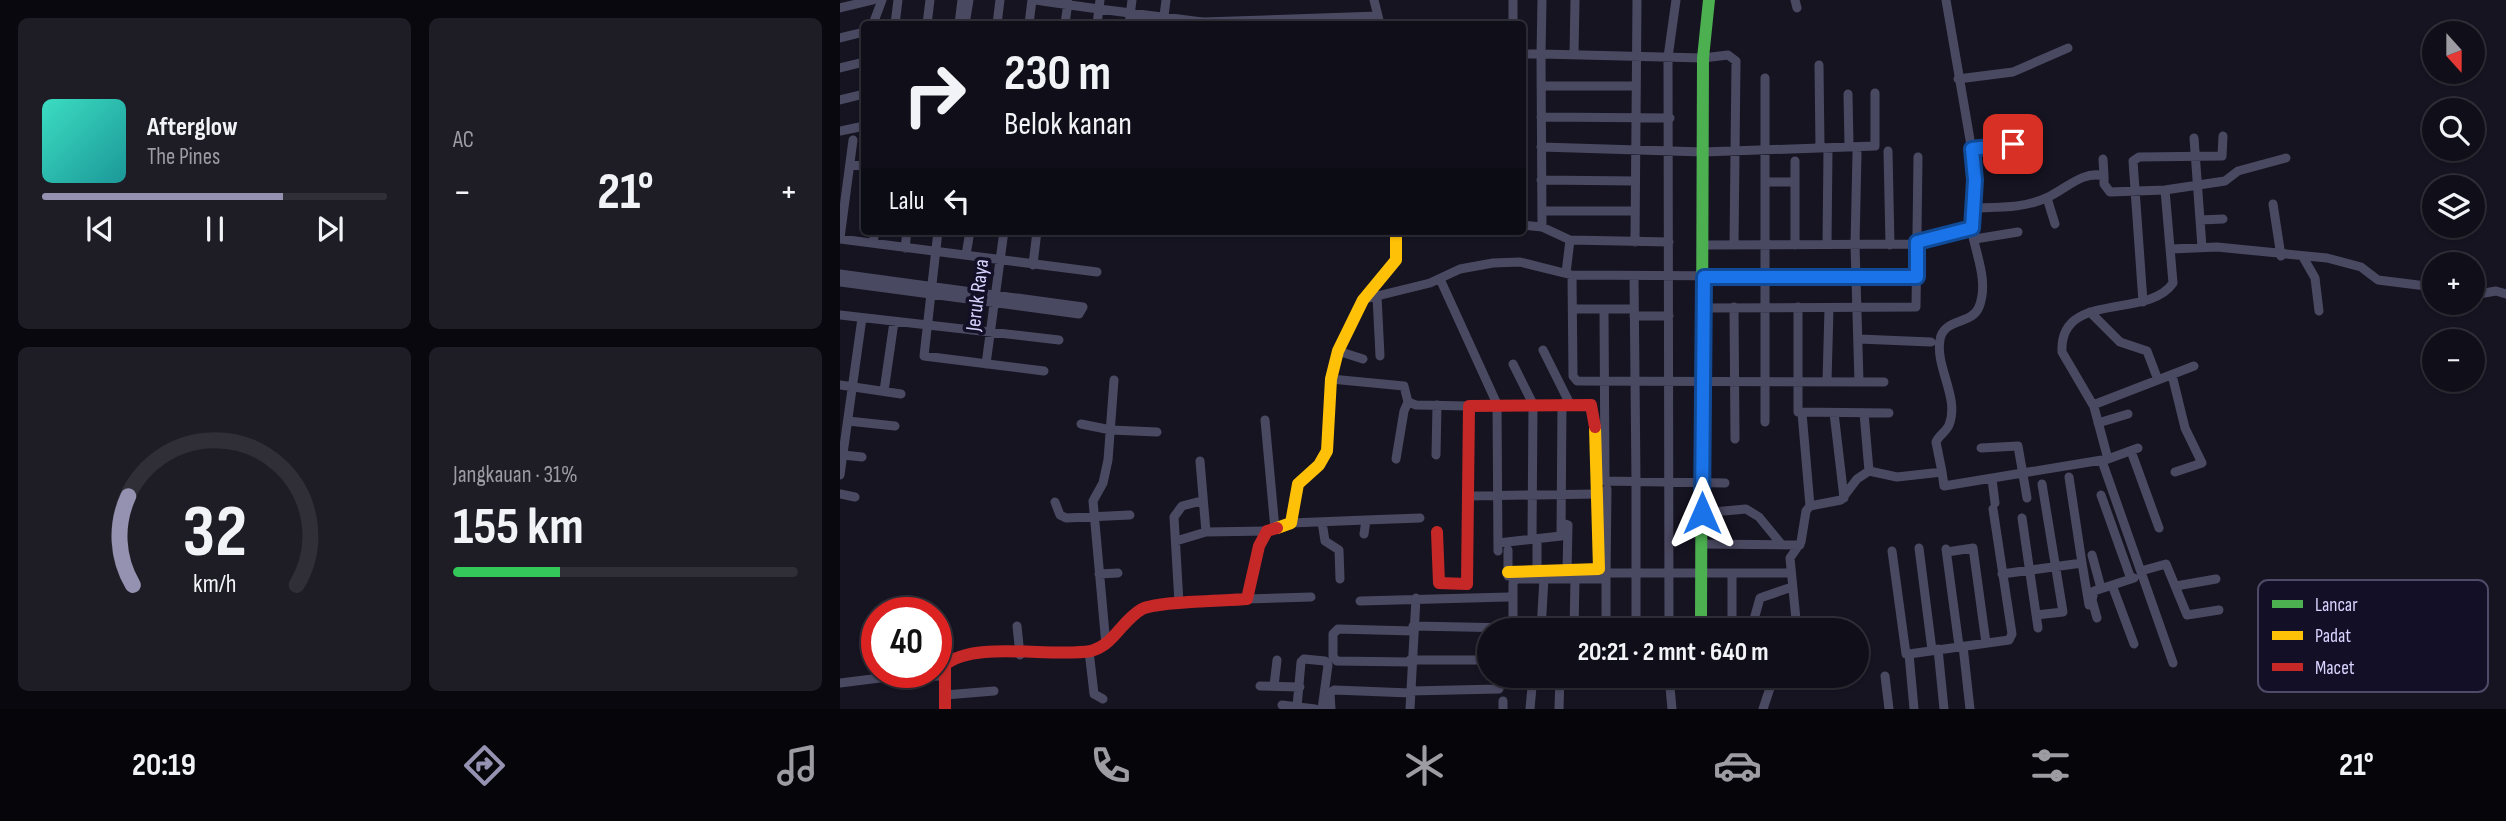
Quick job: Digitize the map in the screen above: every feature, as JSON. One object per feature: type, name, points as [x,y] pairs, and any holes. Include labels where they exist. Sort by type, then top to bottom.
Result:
[{"type":"street","points":[[840,8],[873,0]]},
{"type":"street","points":[[874,21],[883,0]]},
{"type":"street","points":[[895,21],[898,0]]},
{"type":"street","points":[[927,21],[930,0]]},
{"type":"street","points":[[959,21],[962,0]]},
{"type":"street","points":[[966,21],[969,0]]},
{"type":"street","points":[[997,21],[1000,0]]},
{"type":"street","points":[[1030,21],[1034,0],[1099,5],[1130,20],[1163,21],[1166,0]]},
{"type":"street","points":[[1130,20],[1132,0]]},
{"type":"street","points":[[1292,21],[1379,20],[1374,0]]},
{"type":"street","points":[[1513,0],[1513,21]]},
{"type":"street","points":[[1542,0],[1542,227]]},
{"type":"street","points":[[1574,54],[1575,0]]},
{"type":"street","points":[[1635,242],[1637,0]]},
{"type":"street","points":[[1670,618],[1668,57],[1676,0]]},
{"type":"street","points":[[1701,618],[1703,58],[1709,0]]},
{"type":"street","points":[[1946,0],[1972,149],[1975,180],[1971,208],[1972,228],[1982,285],[1978,309],[1947,327],[1939,342],[1951,405],[1949,426],[1936,440],[1944,486],[2105,460],[2134,449],[2159,528]]},
{"type":"street","points":[[1065,21],[1068,2]]},
{"type":"street","points":[[840,38],[861,33]]},
{"type":"street","points":[[1958,79],[2013,72],[2068,48]]},
{"type":"street","points":[[1526,54],[1636,54],[1703,58],[1728,55],[1735,59],[1734,245]]},
{"type":"street","points":[[840,68],[861,63]]},
{"type":"street","points":[[1819,65],[1827,244]]},
{"type":"street","points":[[1765,78],[1765,422]]},
{"type":"street","points":[[1541,86],[1636,86]]},
{"type":"street","points":[[1541,147],[1703,152],[1875,146],[1875,93]]},
{"type":"street","points":[[1848,94],[1849,146]]},
{"type":"street","points":[[840,100],[861,95]]},
{"type":"street","points":[[1541,117],[1670,118]]},
{"type":"street","points":[[840,131],[861,127]]},
{"type":"street","points":[[2143,302],[2136,159],[2223,156],[2223,136]]},
{"type":"street","points":[[2194,138],[2202,247]]},
{"type":"street","points":[[853,140],[840,238],[1097,272]]},
{"type":"street","points":[[1972,149],[2033,142]]},
{"type":"street","points":[[1888,150],[1890,245]]},
{"type":"street","points":[[1857,153],[1854,245],[1859,307],[1859,382]]},
{"type":"street","points":[[1704,308],[1917,307],[1918,156]]},
{"type":"street","points":[[2102,159],[2109,192],[2165,190],[2225,181],[2238,171],[2286,158]]},
{"type":"street","points":[[1795,161],[1795,245]]},
{"type":"street","points":[[850,165],[861,166]]},
{"type":"street","points":[[1971,208],[2010,207],[2047,198],[2089,175],[2104,176]]},
{"type":"street","points":[[1541,180],[1635,181]]},
{"type":"street","points":[[1765,182],[1794,182]]},
{"type":"street","points":[[2165,190],[2173,284],[2166,292],[2143,302],[2090,312],[2070,326],[2062,347],[2066,360],[2093,405],[2194,366]]},
{"type":"street","points":[[2047,198],[2055,224]]},
{"type":"street","points":[[2273,204],[2281,256]]},
{"type":"street","points":[[1542,211],[1634,211]]},
{"type":"street","points":[[2200,220],[2223,219]]},
{"type":"street","points":[[1526,225],[1542,227],[1570,240],[1668,243]]},
{"type":"street","points":[[1703,245],[1890,245],[1917,243],[1972,228]]},
{"type":"street","points":[[1975,239],[2018,232]]},
{"type":"street","points":[[873,243],[874,235]]},
{"type":"street","points":[[905,248],[907,235]]},
{"type":"street","points":[[938,235],[925,327],[925,356],[1044,371]]},
{"type":"street","points":[[966,255],[969,235]]},
{"type":"street","name":"Jeruk Raya","points":[[986,364],[1003,235]]},
{"type":"street","points":[[1033,265],[1037,235]]},
{"type":"street","points":[[1291,523],[1299,481],[1319,465],[1327,451],[1331,379],[1338,351],[1363,300],[1396,260],[1396,235]]},
{"type":"street","points":[[1570,240],[1573,377],[1577,381],[1884,382]]},
{"type":"street","points":[[2171,249],[2202,247],[2352,264],[2378,280],[2422,286]]},
{"type":"street","points":[[2303,257],[2316,282],[2319,311]]},
{"type":"street","points":[[1363,300],[1440,279],[1460,269],[1504,262],[1569,274],[1669,277],[1917,277]]},
{"type":"street","points":[[840,274],[1061,306]]},
{"type":"street","points":[[1634,276],[1636,618]]},
{"type":"street","points":[[1440,279],[1497,404],[1501,548],[1508,572],[1509,618]]},
{"type":"street","points":[[840,282],[931,289]]},
{"type":"street","points":[[2485,293],[2496,291],[2506,294]]},
{"type":"street","points":[[1377,296],[1380,356]]},
{"type":"street","points":[[1734,307],[1735,439]]},
{"type":"street","points":[[1798,307],[1796,409],[1802,413],[1889,412]]},
{"type":"street","points":[[1827,382],[1829,307]]},
{"type":"street","points":[[1573,309],[1668,316]]},
{"type":"street","points":[[1604,310],[1604,480],[1636,483],[1725,483]]},
{"type":"street","points":[[2090,312],[2120,342],[2147,351],[2158,380]]},
{"type":"street","points":[[840,315],[925,327],[1059,340]]},
{"type":"street","points":[[840,475],[862,317]]},
{"type":"street","points":[[884,391],[894,322]]},
{"type":"street","points":[[1859,339],[1931,342]]},
{"type":"street","points":[[1338,351],[1363,359]]},
{"type":"street","points":[[1501,548],[1560,536],[1566,404],[1543,351]]},
{"type":"street","points":[[1513,364],[1533,404],[1531,496],[1541,575],[1541,618]]},
{"type":"street","points":[[2172,375],[2185,428],[2202,463],[2175,472]]},
{"type":"street","points":[[1331,379],[1404,386],[1408,402],[1396,459]]},
{"type":"street","points":[[1106,645],[1093,500],[1103,483],[1108,460],[1114,380]]},
{"type":"street","points":[[840,385],[901,394]]},
{"type":"street","points":[[1408,402],[1418,406],[1590,404],[1593,407],[1601,492],[1606,618]]},
{"type":"street","points":[[1436,455],[1437,405]]},
{"type":"street","points":[[1437,532],[1437,580],[1443,584],[1467,584],[1469,405]]},
{"type":"street","points":[[2094,407],[2113,491],[2173,663]]},
{"type":"street","points":[[1802,413],[1811,506]]},
{"type":"street","points":[[1834,413],[1844,498]]},
{"type":"street","points":[[1864,413],[1868,471]]},
{"type":"street","points":[[2098,422],[2128,414]]},
{"type":"street","points":[[1247,599],[1259,546],[1271,530],[1265,420]]},
{"type":"street","points":[[848,421],[895,426]]},
{"type":"street","points":[[1081,424],[1111,430],[1157,432]]},
{"type":"street","points":[[1981,448],[2018,446],[2027,498]]},
{"type":"street","points":[[843,455],[862,457]]},
{"type":"street","points":[[1200,461],[1206,532]]},
{"type":"street","points":[[1796,618],[1790,556],[1800,545],[1806,511],[1811,506],[1844,498],[1856,480],[1868,471],[1897,477],[1942,472]]},
{"type":"street","points":[[2068,477],[2090,605]]},
{"type":"street","points":[[1909,654],[2009,640],[2012,634],[2002,574],[1992,479]]},
{"type":"street","points":[[2036,615],[2063,612],[2042,484]]},
{"type":"street","points":[[2089,499],[2113,491]]},
{"type":"street","points":[[1468,496],[1601,492]]},
{"type":"street","points":[[1572,575],[1596,571],[1599,567],[1601,492]]},
{"type":"street","points":[[840,494],[855,497]]},
{"type":"street","points":[[2101,495],[2131,579]]},
{"type":"street","points":[[1179,603],[1176,511],[1190,502],[1202,501]]},
{"type":"street","points":[[1055,502],[1062,517],[1130,515]]},
{"type":"street","points":[[1702,513],[1746,509],[1759,517],[1782,545]]},
{"type":"street","points":[[1176,541],[1206,532],[1271,530],[1291,523],[1420,518]]},
{"type":"street","points":[[2022,518],[2038,628]]},
{"type":"street","points":[[1364,534],[1366,520]]},
{"type":"street","points":[[1322,522],[1325,541],[1339,550],[1340,579]]},
{"type":"street","points":[[1562,523],[1568,524],[1574,618]]},
{"type":"street","points":[[1701,544],[1800,545]]},
{"type":"street","points":[[1919,548],[1944,709]]},
{"type":"street","points":[[1970,709],[1946,550],[1973,548],[1986,643]]},
{"type":"street","points":[[1892,551],[1906,654],[1909,654],[1914,709]]},
{"type":"street","points":[[2092,555],[2101,588]]},
{"type":"street","points":[[2002,574],[2081,563]]},
{"type":"street","points":[[2097,618],[2092,596],[2101,588],[2166,564],[2187,615],[2219,610]]},
{"type":"street","points":[[1508,572],[1606,576],[1791,573]]},
{"type":"street","points":[[1099,574],[1118,573]]},
{"type":"street","points":[[1510,618],[1514,582],[1517,578],[1541,575]]},
{"type":"street","points":[[1732,575],[1732,618]]},
{"type":"street","points":[[2176,586],[2216,579]]},
{"type":"street","points":[[2112,585],[2134,644]]},
{"type":"street","points":[[1754,618],[1760,598],[1792,587]]},
{"type":"street","points":[[952,658],[976,654],[1020,655],[1089,651],[1106,645],[1140,610],[1179,603],[1311,597]]},
{"type":"street","points":[[1360,601],[1508,597]]},
{"type":"street","points":[[1410,709],[1410,661],[1416,598]]},
{"type":"street","points":[[1017,626],[1020,655]]},
{"type":"street","points":[[1477,629],[1338,629],[1334,634],[1333,657],[1337,662],[1477,660]]},
{"type":"street","points":[[1089,651],[1094,694],[1103,699]]},
{"type":"street","points":[[1297,707],[1302,659],[1326,662],[1322,709]]},
{"type":"street","points":[[1277,660],[1282,707],[1315,709]]},
{"type":"street","points":[[1885,676],[1889,709]]},
{"type":"street","points":[[840,683],[861,679]]},
{"type":"street","points":[[1260,685],[1300,688]]},
{"type":"street","points":[[945,688],[945,709]]},
{"type":"street","points":[[1331,709],[1330,693],[1334,690],[1410,692],[1499,688]]},
{"type":"street","points":[[1530,688],[1530,709]]},
{"type":"street","points":[[1559,709],[1560,688]]},
{"type":"street","points":[[1671,688],[1672,709]]},
{"type":"street","points":[[1763,709],[1770,688]]},
{"type":"street","points":[[945,695],[994,691]]},
{"type":"traffic: fast","points":[[1701,618],[1703,58],[1709,0]]},
{"type":"traffic: slow","points":[[1277,528],[1291,523],[1298,484],[1319,465],[1327,451],[1331,379],[1338,351],[1363,300],[1396,260],[1396,235]]},
{"type":"traffic: slow","points":[[1508,572],[1599,569],[1595,427]]},
{"type":"traffic: jam","points":[[1437,532],[1439,583],[1467,584],[1469,406],[1591,405],[1595,427]]},
{"type":"traffic: jam","points":[[945,709],[945,665],[958,658],[994,651],[1091,651],[1106,643],[1135,614],[1150,606],[1247,599],[1259,546],[1267,531],[1277,528]]},
{"type":"route","points":[[1702,513],[1704,277],[1917,277],[1917,242],[1972,228],[1970,219],[1975,180],[1972,149],[2013,144]]}]
